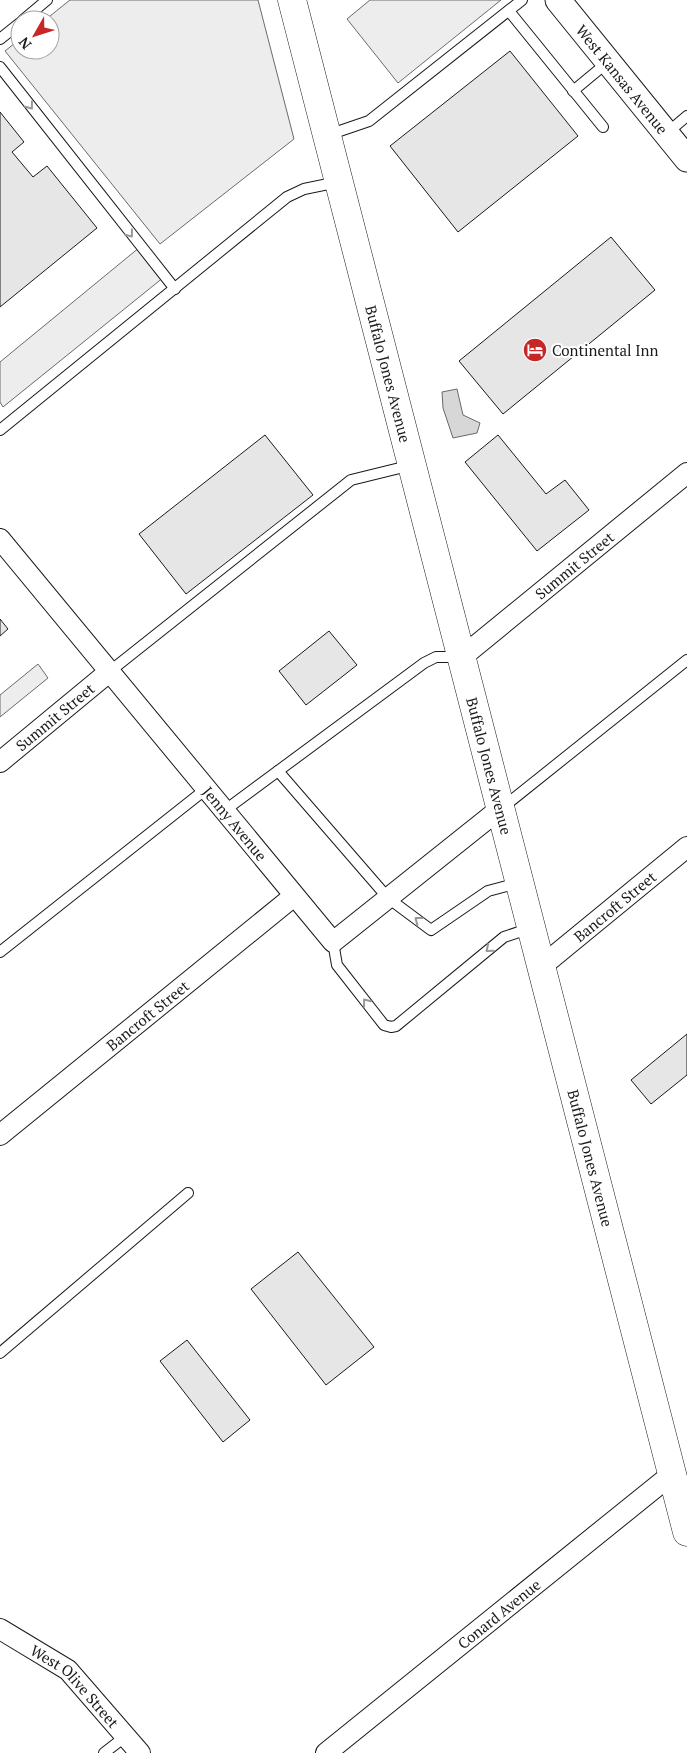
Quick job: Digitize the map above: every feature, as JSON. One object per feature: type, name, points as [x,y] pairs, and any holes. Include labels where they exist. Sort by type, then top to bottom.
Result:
[{"type":"main road","name":"Buffalo Jones Avenue","points":[[292,0],[687,1532]]},
{"type":"street","name":"West Kansas Avenue","points":[[558,0],[687,159]]},
{"type":"street","name":"Summit Street","points":[[462,658],[687,473]]},
{"type":"street","name":"Jenny Avenue","points":[[0,539],[333,942]]},
{"type":"street","name":"Summit Street","points":[[0,762],[109,672]]},
{"type":"street","points":[[333,942],[501,808]]},
{"type":"street","name":"Bancroft Street","points":[[542,966],[687,847]]},
{"type":"street","name":"Bancroft Street","points":[[0,1135],[294,896]]},
{"type":"street","name":"Conard Avenue","points":[[326,1753],[672,1474]]},
{"type":"street","name":"West Olive Street","points":[[0,1629],[68,1670],[140,1753]]},
{"type":"lane","points":[[35,10],[47,0]]},
{"type":"lane","points":[[327,135],[369,120],[522,0]]},
{"type":"lane","points":[[509,11],[603,127]]},
{"type":"lane","points":[[0,39],[10,31]]},
{"type":"lane","points":[[573,91],[608,62]]},
{"type":"lane","points":[[0,67],[132,237],[175,288]]},
{"type":"lane","points":[[666,134],[687,116]]},
{"type":"lane","points":[[0,430],[287,197],[304,189],[339,182]]},
{"type":"lane","points":[[109,672],[351,480],[412,465]]},
{"type":"lane","points":[[224,811],[424,663],[436,657],[462,658]]},
{"type":"lane","points":[[501,808],[687,660]]},
{"type":"lane","points":[[278,771],[388,898],[431,930],[488,891],[521,883]]},
{"type":"lane","points":[[0,952],[206,789]]},
{"type":"lane","points":[[333,942],[337,965],[384,1025],[391,1027],[396,1026],[504,937],[532,928]]},
{"type":"lane","points":[[0,1353],[188,1193]]},
{"type":"lane","points":[[104,1753],[126,1736]]},
{"type":"shaded area","points":[[70,0],[258,0],[294,139],[160,244],[12,60],[60,60],[60,10],[58,10]]},
{"type":"shaded area","points":[[370,0],[501,0],[398,83],[347,19]]},
{"type":"shaded area","points":[[10,47],[10,57],[5,51]]},
{"type":"shaded area","points":[[140,247],[164,277],[3,407],[0,402],[0,362]]},
{"type":"shaded area","points":[[457,389],[463,415],[480,423],[477,433],[453,438],[443,408],[442,392]]},
{"type":"shaded area","points":[[38,664],[48,678],[0,717],[0,695]]},
{"type":"building","points":[[510,51],[578,136],[458,232],[390,146]]},
{"type":"building","points":[[0,112],[24,142],[12,152],[33,177],[47,166],[97,228],[0,307]]},
{"type":"building","points":[[611,237],[655,290],[503,414],[459,361]]},
{"type":"building","points":[[265,435],[313,495],[186,594],[139,534]]},
{"type":"building","points":[[498,435],[546,494],[565,480],[589,510],[537,551],[465,462]]},
{"type":"building","points":[[0,619],[8,629],[0,636]]},
{"type":"building","points":[[329,631],[357,665],[306,705],[279,671]]},
{"type":"building","points":[[687,1034],[687,1075],[651,1104],[631,1080]]},
{"type":"building","points":[[298,1252],[374,1347],[326,1385],[251,1289]]},
{"type":"building","points":[[187,1340],[250,1420],[223,1442],[160,1361]]},
{"type":"place","name":"Continental Inn","points":[[535,350]]}]
